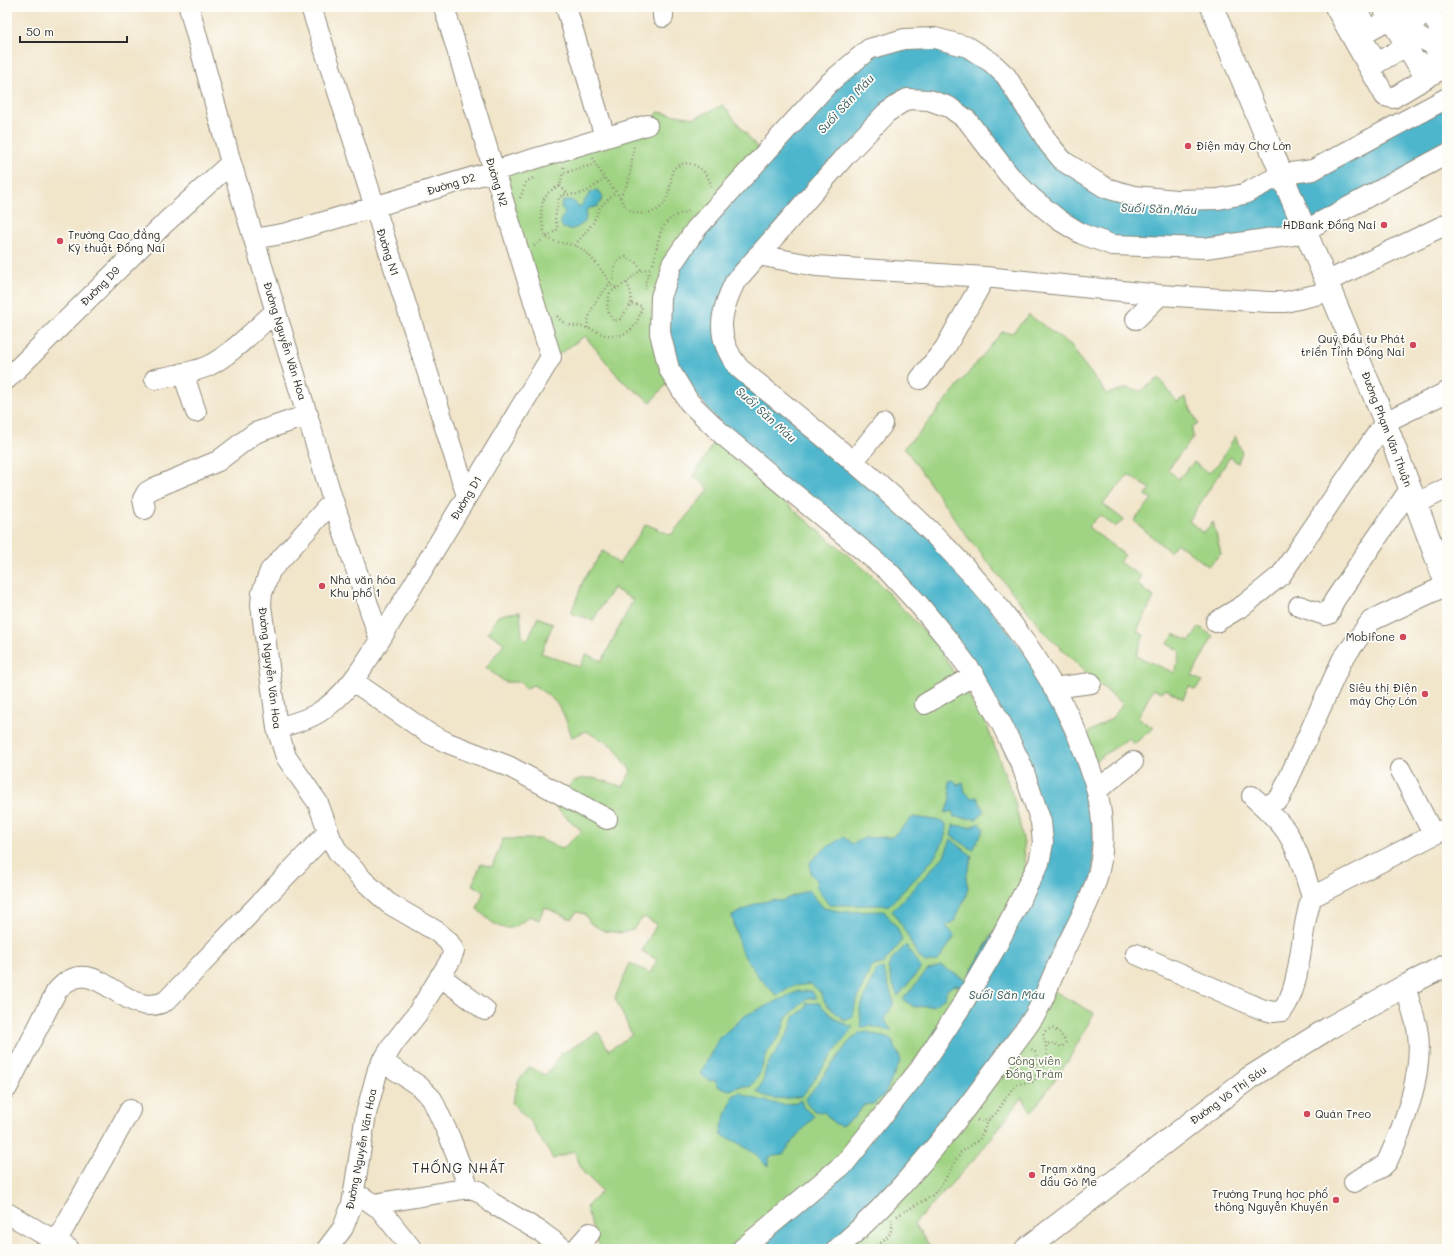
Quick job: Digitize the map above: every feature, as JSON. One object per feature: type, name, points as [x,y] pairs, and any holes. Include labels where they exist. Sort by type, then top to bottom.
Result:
[{"type":"main road","name":"Đường Phạm Văn Thuận","points":[[1212,7],[1330,286],[1385,422],[1447,586]]},
{"type":"main road","name":"Đường Võ Thị Sáu","points":[[1026,1249],[1249,1078],[1316,1036],[1405,986],[1447,965]]},
{"type":"street","name":"Đường Nguyễn Văn Hoa","points":[[189,7],[231,163],[333,501],[270,571],[262,593],[262,605],[277,728],[286,757],[318,803],[328,832],[338,852],[371,888],[388,903],[436,931],[448,942],[454,951],[417,1014],[382,1061],[366,1114],[354,1192],[343,1228],[328,1249]]},
{"type":"street","name":"Đường N1","points":[[311,7],[467,496]]},
{"type":"street","name":"Đường N2","points":[[444,7],[551,357]]},
{"type":"street","points":[[566,7],[605,137]]},
{"type":"street","points":[[1335,7],[1360,34],[1377,62],[1433,63],[1438,60],[1441,55],[1437,47],[1432,43],[1416,37],[1412,32],[1413,25],[1422,8]]},
{"type":"street","points":[[1355,7],[1360,34],[1385,96],[1392,98],[1416,63]]},
{"type":"street","points":[[1360,34],[1386,13],[1422,8]]},
{"type":"street","points":[[1422,8],[1447,42]]},
{"type":"street","points":[[1386,13],[1416,63]]},
{"type":"street","points":[[742,1249],[845,1163],[920,1069],[981,973],[1039,863],[1042,843],[1041,822],[1022,766],[1002,725],[974,675],[925,612],[888,571],[724,436],[689,402],[669,369],[660,333],[649,304],[662,297],[672,264],[696,229],[828,84],[869,49],[904,39],[935,38],[968,47],[991,62],[1006,76],[1049,144],[1063,161],[1106,188],[1141,197],[1176,200],[1218,199],[1244,194],[1283,174],[1313,170],[1447,98]]},
{"type":"street","points":[[1416,63],[1447,66]]},
{"type":"street","points":[[837,1249],[886,1213],[1013,1044],[1038,1025],[1097,878],[1102,854],[1103,832],[1097,790],[1085,753],[1053,688],[1015,627],[993,598],[950,549],[893,495],[739,368],[728,354],[723,338],[722,318],[724,304],[735,282],[846,155],[886,113],[907,100],[929,100],[949,107],[967,120],[1009,175],[1032,198],[1058,220],[1082,234],[1112,244],[1205,248],[1268,240],[1306,230],[1447,154]]},
{"type":"street","name":"Đường D2","points":[[254,239],[287,233],[641,126]]},
{"type":"street","name":"Đường D9","points":[[7,379],[151,236],[231,163]]},
{"type":"street","points":[[758,256],[816,266],[985,277],[1160,295],[1285,302],[1330,286],[1447,224]]},
{"type":"street","points":[[920,379],[945,348],[985,277]]},
{"type":"street","points":[[1136,319],[1160,295]]},
{"type":"street","points":[[155,379],[183,374],[208,366],[220,359],[275,312]]},
{"type":"street","name":"Đường D1","points":[[277,728],[302,721],[318,713],[334,701],[354,681],[551,357]]},
{"type":"street","points":[[183,374],[196,412]]},
{"type":"street","points":[[1216,622],[1244,605],[1281,575],[1385,422],[1447,392]]},
{"type":"street","points":[[145,509],[143,499],[147,492],[218,461],[255,433],[308,415]]},
{"type":"street","points":[[853,462],[883,424]]},
{"type":"street","points":[[1299,606],[1325,615],[1329,614],[1338,595],[1413,496],[1447,488]]},
{"type":"street","points":[[333,501],[380,640]]},
{"type":"street","points":[[1136,954],[1261,1009],[1273,1012],[1282,1011],[1288,1004],[1294,986],[1305,921],[1312,897],[1295,848],[1287,832],[1258,802],[1280,798],[1342,660],[1366,626],[1371,621],[1447,586]]},
{"type":"street","points":[[925,704],[974,675]]},
{"type":"street","points":[[354,681],[428,733],[448,743],[508,766],[607,819]]},
{"type":"street","points":[[1053,688],[1091,683]]},
{"type":"street","points":[[1097,790],[1133,762]]},
{"type":"street","points":[[1312,897],[1440,831],[1400,769]]},
{"type":"street","points":[[7,1088],[56,992],[67,982],[80,976],[86,976],[140,1004],[154,1006],[166,1001],[328,832]]},
{"type":"street","points":[[440,976],[485,1010]]},
{"type":"street","points":[[1354,1182],[1382,1167],[1387,1162],[1411,1096],[1417,1070],[1418,1033],[1405,986]]},
{"type":"street","points":[[382,1061],[419,1086],[432,1099],[450,1138],[469,1188]]},
{"type":"street","points":[[7,1213],[63,1245],[130,1110]]},
{"type":"street","points":[[374,1204],[469,1188],[479,1191],[492,1203],[541,1232],[564,1249]]},
{"type":"street","points":[[354,1192],[374,1204],[412,1249]]},
{"type":"street","points":[[576,1249],[590,1233]]},
{"type":"path","points":[[620,197],[629,182],[641,126]]},
{"type":"path","points":[[586,143],[595,164],[604,179],[620,197],[625,207],[631,212],[640,214],[654,211],[661,207],[670,190],[673,169],[682,164],[697,166],[706,175],[711,183],[711,195]]},
{"type":"path","points":[[564,172],[595,164]]},
{"type":"path","points":[[558,168],[564,166],[560,186]]},
{"type":"path","points":[[521,204],[520,198],[526,182],[539,174]]},
{"type":"path","points":[[531,245],[532,248],[558,229],[555,218],[559,206],[559,197],[567,193],[579,194],[604,179]]},
{"type":"path","points":[[560,186],[567,193]]},
{"type":"path","points":[[560,186],[551,189],[544,199],[541,212],[542,228],[546,237],[552,241],[575,245],[605,273],[612,286],[617,288]]},
{"type":"path","points":[[575,245],[593,223],[600,207],[616,192]]},
{"type":"path","points":[[644,293],[658,236],[664,226],[670,219],[681,213],[695,210]]},
{"type":"path","points":[[587,328],[588,317],[599,294],[614,278],[613,268],[618,260],[626,257],[636,263],[641,270]]},
{"type":"path","points":[[627,284],[631,293],[632,304],[620,319],[614,321],[607,313],[610,292],[627,284],[641,270],[651,268]]},
{"type":"path","points":[[632,304],[649,304]]},
{"type":"path","points":[[554,311],[562,322],[570,326],[587,328],[605,335],[620,335],[636,326],[649,304]]},
{"type":"path","points":[[1037,1070],[1042,1069],[1046,1064],[1046,1045],[1038,1025]]},
{"type":"path","points":[[1038,1025],[1052,1028],[1060,1033],[1066,1042],[1062,1047],[1051,1043],[1046,1045]]},
{"type":"path","points":[[963,1112],[978,1120],[984,1121],[1002,1106],[1006,1095],[1015,1085],[1035,1080],[1037,1070],[1035,1052],[1013,1044]]},
{"type":"path","points":[[870,1249],[889,1236],[892,1229],[886,1213],[919,1204],[933,1195],[963,1150],[979,1140],[989,1118]]},
{"type":"path","points":[[891,1249],[894,1247],[895,1249]]},
{"type":"green space","points":[[723,105],[760,151],[670,380],[651,402],[621,380],[585,336],[555,357],[498,174],[650,127],[658,112],[695,118]]},
{"type":"green space","points":[[1029,315],[1071,345],[1107,394],[1127,388],[1141,391],[1159,378],[1177,402],[1185,397],[1198,424],[1192,428],[1193,438],[1168,469],[1178,479],[1194,462],[1208,473],[1220,462],[1235,436],[1242,452],[1238,463],[1230,457],[1189,521],[1203,533],[1213,522],[1221,554],[1208,566],[1177,543],[1170,552],[1134,521],[1152,499],[1145,495],[1151,489],[1128,475],[1103,504],[1124,520],[1115,527],[1100,515],[1088,527],[1125,555],[1119,562],[1141,576],[1137,584],[1154,597],[1137,631],[1144,635],[1136,656],[1175,673],[1180,651],[1167,644],[1174,634],[1190,641],[1199,627],[1213,636],[1192,676],[1202,681],[1195,690],[1189,686],[1183,699],[1166,689],[1161,693],[1153,689],[1138,718],[1153,728],[1134,744],[1129,738],[1094,762],[1083,736],[1113,717],[1123,704],[1095,681],[1047,635],[969,539],[904,447],[920,432],[1002,332],[1012,333]]},
{"type":"green space","points":[[715,440],[756,478],[869,573],[937,645],[987,726],[1015,802],[1024,844],[1025,874],[942,1025],[838,1160],[781,1211],[731,1249],[602,1249],[597,1241],[586,1207],[602,1191],[583,1172],[574,1151],[553,1159],[531,1123],[512,1103],[519,1080],[529,1067],[546,1075],[560,1055],[598,1032],[609,1050],[632,1035],[615,998],[630,963],[650,973],[657,960],[642,951],[657,924],[644,917],[632,930],[621,933],[604,931],[590,923],[585,914],[577,912],[571,919],[544,907],[539,920],[529,916],[514,927],[502,928],[490,921],[477,909],[484,891],[472,885],[481,864],[492,867],[503,839],[540,839],[562,849],[582,831],[556,808],[569,786],[574,781],[587,778],[602,780],[623,787],[631,771],[614,747],[586,731],[572,737],[559,706],[542,691],[533,685],[525,689],[521,682],[505,682],[486,668],[504,643],[488,632],[498,616],[520,612],[522,635],[527,641],[538,617],[553,624],[541,653],[580,667],[586,654],[602,661],[633,600],[613,588],[593,620],[571,613],[584,579],[603,551],[619,564],[646,524],[671,535],[709,489],[694,476]]},
{"type":"green space","name":"Công viên Đồng Tràm","points":[[1052,990],[1094,1013],[1068,1061],[1032,1112],[1022,1098],[979,1154],[914,1224],[932,1249],[845,1249]]},
{"type":"water","name":"Suối Săn Máu","points":[[934,43],[989,67],[1104,193],[1220,203],[1447,103],[1447,150],[1316,223],[1204,243],[1113,240],[1083,230],[1035,195],[970,115],[906,94],[730,280],[718,338],[946,553],[1039,671],[1093,793],[1093,876],[1032,1010],[930,1147],[829,1249],[750,1249],[866,1147],[1048,843],[950,634],[727,432],[674,367],[666,299],[676,266],[831,88],[872,54]]},
{"type":"water","points":[[597,190],[603,198],[598,206],[587,209],[585,222],[575,228],[563,228],[561,220],[565,214],[561,206],[562,202],[570,200],[580,207],[590,193]]},
{"type":"water","points":[[953,780],[957,785],[963,783],[965,792],[972,798],[977,797],[984,811],[977,819],[954,817],[952,811],[945,813],[950,800],[949,781]]},
{"type":"water","points":[[913,817],[936,820],[946,824],[946,833],[941,847],[912,883],[889,905],[829,905],[816,887],[817,880],[811,874],[810,862],[823,850],[843,837],[853,844],[864,838],[892,837]]},
{"type":"water","points":[[980,823],[984,829],[973,850],[951,836],[953,825],[970,827]]},
{"type":"water","points":[[951,839],[972,856],[966,878],[968,888],[955,920],[946,926],[955,936],[938,961],[926,963],[917,955],[905,930],[892,911],[944,856]]},
{"type":"water","points":[[808,890],[824,908],[844,912],[884,911],[898,929],[902,941],[884,963],[871,967],[854,1008],[853,1017],[845,1021],[826,1004],[820,992],[811,984],[793,986],[777,996],[758,976],[741,951],[732,916],[757,903],[773,900],[781,901]]},
{"type":"water","points":[[906,945],[921,968],[898,996],[892,983],[888,967],[893,958]]},
{"type":"water","points":[[941,966],[966,980],[965,987],[954,985],[947,990],[945,998],[933,1006],[914,1007],[903,999],[928,970]]},
{"type":"water","points":[[883,968],[894,1003],[884,1019],[892,1031],[870,1026],[861,1027],[860,1009],[876,971]]},
{"type":"water","points":[[799,991],[812,991],[816,998],[807,999],[786,1018],[781,1034],[768,1051],[759,1075],[750,1087],[741,1086],[730,1090],[719,1087],[715,1080],[710,1081],[700,1074],[719,1038],[746,1015]]},
{"type":"water","points":[[806,1003],[819,1003],[834,1018],[853,1027],[802,1096],[773,1098],[757,1092],[763,1081],[766,1067],[790,1030],[794,1017],[806,1008]]},
{"type":"water","points":[[868,1032],[892,1040],[901,1060],[884,1095],[873,1104],[863,1105],[855,1117],[841,1126],[834,1123],[824,1112],[812,1109],[808,1106],[805,1100],[849,1042],[859,1033]]},
{"type":"water","points":[[740,1092],[752,1098],[785,1105],[801,1100],[803,1107],[814,1116],[782,1155],[769,1157],[769,1166],[747,1148],[721,1135],[722,1126],[733,1096]]},
{"type":"place","name":"Điện máy Chợ Lớn","points":[[1188,146]]},
{"type":"place","name":"HDBank Đồng Nai","points":[[1384,225]]},
{"type":"place","name":"Trường Cao đẳng Kỹ thuật Đồng Nai","points":[[60,241]]},
{"type":"place","name":"Quỹ Đầu tư Phát triển Tỉnh Đồng Nai","points":[[1413,345]]},
{"type":"place","name":"Nhà văn hóa Khu phố 1","points":[[322,586]]},
{"type":"place","name":"Mobifone","points":[[1403,637]]},
{"type":"place","name":"Siêu thị Điện máy Chợ Lớn","points":[[1425,694]]},
{"type":"place","name":"Quán Treo","points":[[1307,1114]]},
{"type":"place","name":"Trạm xăng dầu Gò Me","points":[[1032,1175]]},
{"type":"place","name":"Trường Trung học phổ thông Nguyễn Khuyến","points":[[1336,1200]]},
{"type":"district","name":"THỐNG NHẤT","points":[[459,1168]]}]
